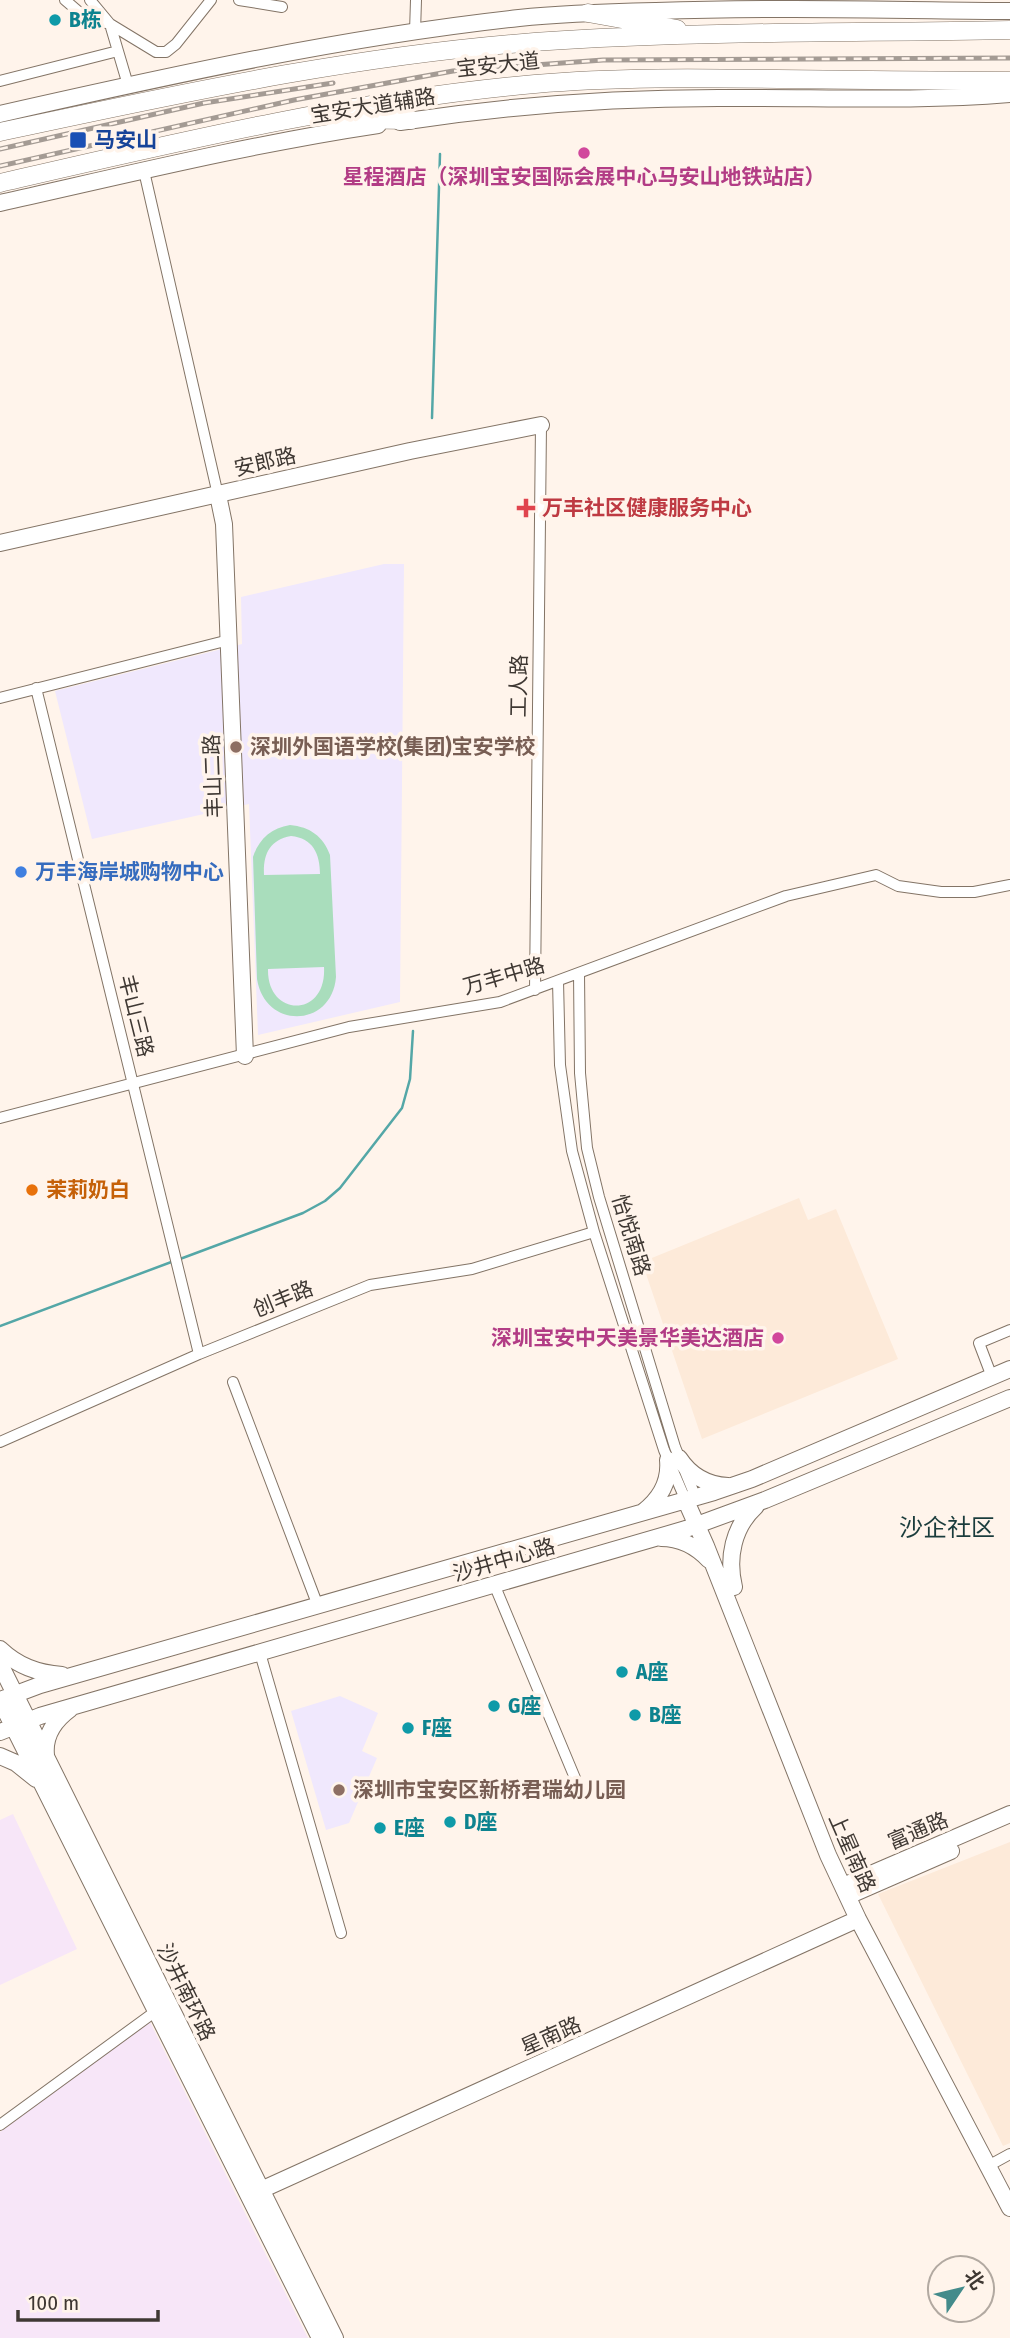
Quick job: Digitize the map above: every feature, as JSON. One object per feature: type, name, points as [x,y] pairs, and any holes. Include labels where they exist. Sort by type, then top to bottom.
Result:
[{"type":"main road","points":[[588,13],[715,35]]},
{"type":"main road","name":"宝安大道","points":[[0,132],[246,80],[452,51],[564,40],[1010,30]]},
{"type":"main road","name":"宝安大道","points":[[0,183],[297,118],[450,93],[599,79],[1010,82]]},
{"type":"main road","points":[[297,118],[411,120]]},
{"type":"street","points":[[65,0],[86,18],[110,24],[156,52],[166,52],[176,44],[211,0]]},
{"type":"street","points":[[90,0],[110,24],[128,85]]},
{"type":"street","points":[[239,0],[282,7]]},
{"type":"street","points":[[415,32],[416,0]]},
{"type":"street","points":[[0,114],[256,58],[521,18],[720,9],[1010,11]]},
{"type":"street","points":[[0,81],[118,51]]},
{"type":"street","name":"宝安大道辅路","points":[[0,204],[338,131],[460,113],[568,102],[716,98],[944,99],[1010,94]]},
{"type":"street","points":[[144,171],[218,495]]},
{"type":"street","name":"安郎路","points":[[0,541],[541,425]]},
{"type":"street","name":"工人路","points":[[535,990],[541,425]]},
{"type":"street","name":"丰山二路","points":[[218,495],[224,524],[245,1056]]},
{"type":"street","points":[[0,698],[229,639]]},
{"type":"street","name":"丰山三路","points":[[36,688],[199,1354]]},
{"type":"street","name":"万丰中路","points":[[0,1118],[349,1027],[432,1012],[487,1006],[786,896],[876,875],[898,886],[941,892],[974,892],[1010,885]]},
{"type":"street","name":"怡悦南路","points":[[579,974],[580,1073],[587,1148],[674,1459]]},
{"type":"street","name":"怡悦南路","points":[[558,981],[561,1077],[572,1151],[594,1232],[674,1459],[691,1499]]},
{"type":"street","name":"创丰路","points":[[0,1442],[199,1354],[370,1285],[472,1269],[594,1232]]},
{"type":"street","points":[[992,1377],[979,1343],[1010,1330]]},
{"type":"street","name":"沙井中心路","points":[[5,1698],[734,1486],[1010,1369]]},
{"type":"street","points":[[233,1382],[318,1606]]},
{"type":"street","name":"沙井中心路","points":[[14,1726],[74,1706],[702,1523],[765,1500],[1010,1398]]},
{"type":"street","points":[[639,1514],[654,1502],[663,1488],[674,1459],[702,1480],[721,1486],[734,1486]]},
{"type":"street","name":"上星南路","points":[[691,1499],[734,1587],[836,1852],[858,1919],[998,2161]]},
{"type":"street","points":[[734,1587],[731,1560],[736,1535],[749,1512],[765,1500]]},
{"type":"street","name":"上星南路","points":[[702,1523],[715,1568],[828,1855],[998,2161],[1010,2208]]},
{"type":"street","points":[[655,1538],[689,1544],[700,1551],[715,1568]]},
{"type":"street","points":[[494,1584],[575,1778]]},
{"type":"street","points":[[0,1649],[15,1661],[36,1671],[78,1675]]},
{"type":"street","points":[[260,1653],[341,1933]]},
{"type":"street","name":"沙井南环路","points":[[0,1664],[5,1698],[14,1726],[320,2338]]},
{"type":"street","points":[[46,1757],[50,1733],[60,1717],[74,1706]]},
{"type":"street","name":"沙井南环路","points":[[14,1726],[46,1757],[335,2338]]},
{"type":"street","points":[[0,1756],[23,1768],[45,1790]]},
{"type":"street","name":"富通路","points":[[849,1889],[1010,1814]]},
{"type":"street","name":"富通路","points":[[849,1889],[1010,1826]]},
{"type":"street","name":"星南路","points":[[261,2190],[858,1919]]},
{"type":"street","points":[[0,2126],[156,2011]]},
{"type":"shaded area","name":"深圳外国语学校(集团)宝安学校","points":[[384,564],[404,564],[400,1002],[258,1035],[249,804],[92,839],[55,691],[242,644],[241,597]]},
{"type":"shaded area","name":"深圳宝安中天美景华美达酒店","points":[[799,1198],[808,1220],[836,1209],[898,1359],[702,1439],[642,1262]]},
{"type":"shaded area","name":"深圳市宝安区新桥君瑞幼儿园","points":[[340,1696],[378,1713],[362,1751],[377,1758],[349,1823],[326,1830],[291,1711]]},
{"type":"shaded area","points":[[13,1814],[77,1949],[0,1985],[0,1820]]},
{"type":"shaded area","points":[[1010,1842],[1010,2143],[1003,2146],[878,1894]]},
{"type":"shaded area","points":[[150,2022],[308,2338],[0,2338],[0,2132]]},
{"type":"green space","points":[[290,825],[310,830],[324,843],[330,855],[336,977],[332,994],[323,1006],[298,1016],[284,1014],[272,1007],[263,996],[257,979],[253,857],[267,835]],"holes":[[[291,836],[305,840],[314,848],[319,860],[320,874],[264,875],[269,850],[277,841]],[[324,967],[322,984],[316,996],[307,1003],[286,1003],[277,997],[270,985],[268,969]]]},
{"type":"waterway","points":[[432,418],[440,154]]},
{"type":"waterway","points":[[180,1259],[303,1213],[325,1201],[340,1188],[402,1108],[410,1079],[413,1031]]},
{"type":"waterway","points":[[0,1326],[174,1261]]},
{"type":"railway","points":[[0,166],[294,100],[453,71],[603,60],[1010,58]]},
{"type":"railway","points":[[0,149],[204,103],[333,83]]},
{"type":"place","name":"B栋","points":[[55,20]]},
{"type":"place","name":"马安山","points":[[78,140]]},
{"type":"place","name":"星程酒店（深圳宝安国际会展中心马安山地铁站店）","points":[[584,153]]},
{"type":"place","name":"万丰社区健康服务中心","points":[[526,508]]},
{"type":"place","name":"深圳外国语学校(集团)宝安学校","points":[[236,747]]},
{"type":"place","name":"万丰海岸城购物中心","points":[[21,872]]},
{"type":"place","name":"茉莉奶白","points":[[32,1190]]},
{"type":"place","name":"深圳宝安中天美景华美达酒店","points":[[778,1338]]},
{"type":"place","name":"A座","points":[[622,1672]]},
{"type":"place","name":"G座","points":[[494,1706]]},
{"type":"place","name":"B座","points":[[635,1715]]},
{"type":"place","name":"F座","points":[[408,1728]]},
{"type":"place","name":"深圳市宝安区新桥君瑞幼儿园","points":[[339,1790]]},
{"type":"place","name":"D座","points":[[450,1822]]},
{"type":"place","name":"E座","points":[[380,1828]]},
{"type":"district","name":"沙企社区","points":[[947,1528]]}]
